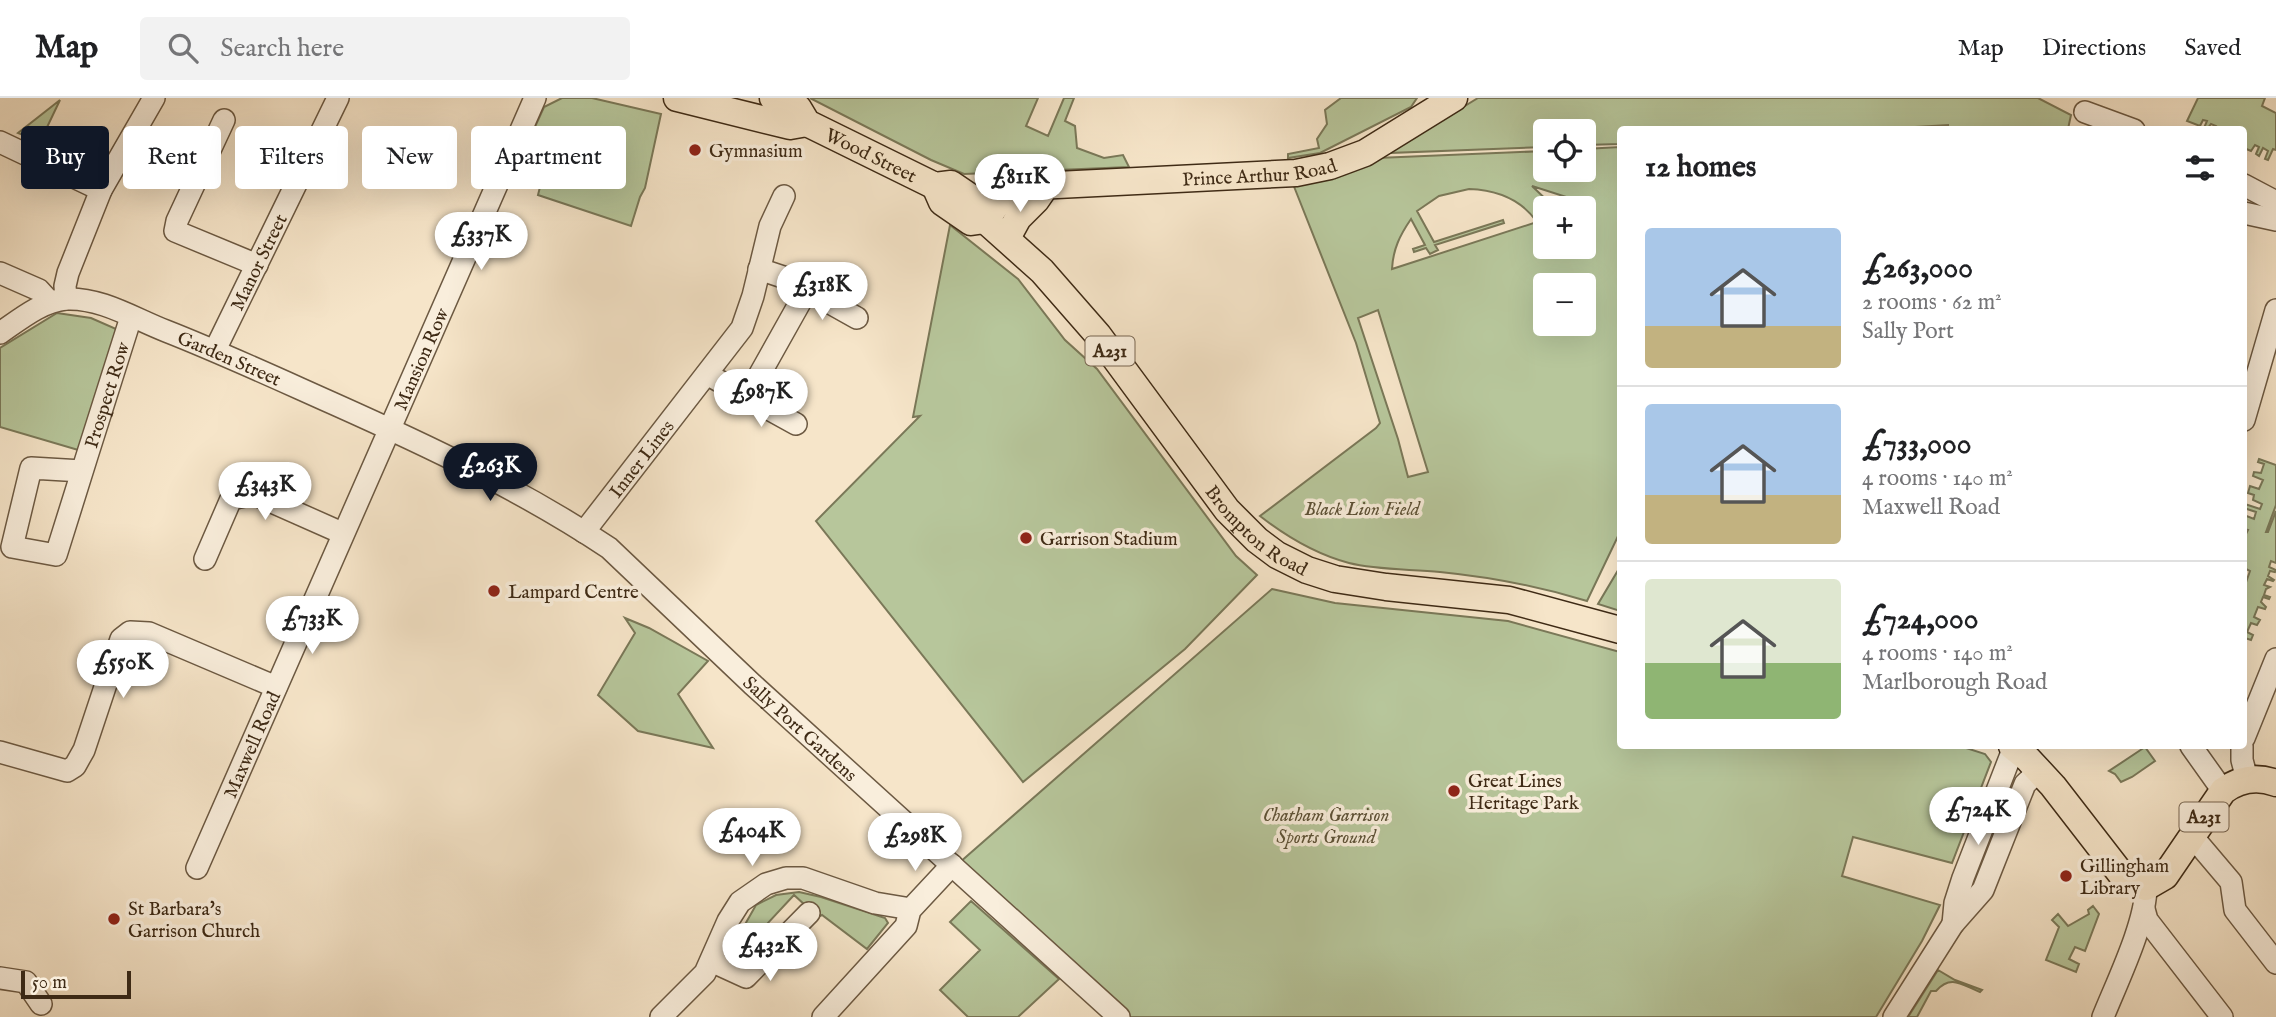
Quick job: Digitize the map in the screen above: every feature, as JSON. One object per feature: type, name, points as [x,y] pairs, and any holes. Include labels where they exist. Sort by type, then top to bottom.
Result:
[{"type":"main road","name":"Wood Street","points":[[677,98],[790,126],[807,123]]},
{"type":"main road","name":"Wood Street","points":[[773,98],[798,108],[807,123],[935,186],[942,202],[971,222],[985,220],[1006,238]]},
{"type":"main road","name":"Prince Arthur Road","points":[[985,220],[1001,199],[1017,187],[1296,173],[1330,166],[1365,153],[1454,98]]},
{"type":"main road","points":[[1006,238],[1018,218],[1045,187]]},
{"type":"main road","name":"Brompton Road","points":[[1006,238],[1075,307],[1227,510],[1277,555],[1318,575],[1348,582],[1509,600],[1617,629]]},
{"type":"main road","points":[[2016,749],[2040,770],[2125,879],[2145,898]]},
{"type":"main road","points":[[2248,779],[2276,783]]},
{"type":"main road","name":"A231","points":[[2145,898],[2165,877],[2223,791],[2237,781],[2248,779]]},
{"type":"street","points":[[0,333],[58,301],[101,190],[154,98]]},
{"type":"street","name":"Manor Street","points":[[215,350],[338,98]]},
{"type":"street","name":"Mansion Row","points":[[389,427],[535,98]]},
{"type":"street","points":[[2085,113],[2122,126]]},
{"type":"street","points":[[225,120],[177,221],[176,231],[257,265]]},
{"type":"street","points":[[0,142],[101,190]]},
{"type":"street","points":[[2247,187],[2276,202]]},
{"type":"street","name":"Inner Lines","points":[[584,531],[742,328],[770,226],[784,197]]},
{"type":"street","points":[[2247,214],[2276,220]]},
{"type":"street","points":[[759,269],[786,278],[857,318]]},
{"type":"street","points":[[0,272],[58,301]]},
{"type":"street","points":[[747,397],[807,290]]},
{"type":"street","name":"Garden Street","points":[[58,301],[102,305],[215,350],[389,427],[584,531]]},
{"type":"street","points":[[2247,410],[2276,310]]},
{"type":"street","name":"Prospect Row","points":[[82,471],[31,468],[12,547],[56,555],[131,317]]},
{"type":"street","points":[[707,374],[796,424]]},
{"type":"street","name":"Maxwell Road","points":[[197,868],[389,427]]},
{"type":"street","points":[[205,559],[231,499],[254,494],[342,533]]},
{"type":"street","name":"Sally Port Gardens","points":[[584,531],[609,548],[762,693],[1119,1017]]},
{"type":"street","points":[[0,752],[67,771],[75,766],[84,750],[121,639],[130,632],[139,631],[159,636],[276,687]]},
{"type":"street","points":[[2247,731],[2276,659]]},
{"type":"street","points":[[1954,924],[1955,903],[1963,878],[2012,749]]},
{"type":"street","points":[[2193,749],[2223,791]]},
{"type":"street","points":[[2242,749],[2242,760],[2248,779]]},
{"type":"street","points":[[1894,1017],[1954,924],[1985,886],[2025,784],[2040,770]]},
{"type":"street","points":[[2001,780],[2023,791]]},
{"type":"street","points":[[2192,836],[2231,882],[2235,909],[2276,963]]},
{"type":"street","points":[[822,1017],[905,926],[910,910],[952,865]]},
{"type":"street","points":[[661,1017],[702,976],[728,921],[740,902],[753,891],[779,880],[803,878],[875,903],[910,910]]},
{"type":"street","points":[[2103,1017],[2145,898]]},
{"type":"street","points":[[2145,898],[2147,920],[2222,1017]]},
{"type":"street","points":[[711,961],[746,977],[809,914]]},
{"type":"street","points":[[0,978],[26,982],[41,1004]]},
{"type":"green space","points":[[562,98],[592,98],[661,114],[645,188],[631,226],[538,195],[540,189],[626,189],[626,126],[535,126],[544,107]]},
{"type":"green space","points":[[810,98],[1038,98],[1026,126],[1048,136],[1064,98],[1074,98],[1065,121],[1075,126],[1077,148],[1104,158],[1123,155],[1129,167],[964,174]]},
{"type":"green space","points":[[1341,98],[1417,98],[1411,107],[1320,153],[1288,158],[1288,154],[1319,148],[1317,139],[1327,124],[1325,110]]},
{"type":"green space","points":[[1478,98],[2038,98],[2071,115],[2069,126],[1617,126],[1617,144],[1596,145],[1596,119],[1533,119],[1533,147],[1388,153]]},
{"type":"green space","points":[[2198,98],[2265,98],[2262,106],[2276,113],[2276,150],[2273,149],[2268,160],[2265,159],[2268,151],[2263,148],[2259,156],[2256,154],[2259,147],[2255,145],[2251,151],[2247,149],[2247,126],[2205,126],[2207,121],[2203,120],[2200,126],[2187,121]]},
{"type":"green space","points":[[60,100],[48,126],[27,126]]},
{"type":"green space","name":"Black Lion Field","points":[[1617,147],[1617,538],[1587,601],[1496,579],[1349,563],[1302,544],[1260,516],[1380,423],[1356,343],[1293,184],[1377,158],[1533,152],[1533,182],[1596,182],[1596,148]],"holes":[[[1378,310],[1428,472],[1408,477],[1358,318]]]},
{"type":"green space","name":"Garrison Stadium","points":[[950,225],[1018,279],[1065,340],[1097,369],[1236,556],[1257,575],[1185,649],[1023,782],[816,521],[920,416],[913,417]]},
{"type":"green space","points":[[57,313],[91,318],[123,332],[85,452],[0,427],[0,348]]},
{"type":"green space","points":[[2259,459],[2276,465],[2276,505],[2266,532],[2276,511],[2276,563],[2271,561],[2269,567],[2276,570],[2270,571],[2268,576],[2274,580],[2267,579],[2264,585],[2270,587],[2264,595],[2270,597],[2263,597],[2261,602],[2265,609],[2258,607],[2254,617],[2260,620],[2257,625],[2251,623],[2247,632],[2247,580],[2250,571],[2247,570],[2247,516],[2254,519],[2256,512],[2247,509],[2247,505],[2260,509],[2262,504],[2253,500],[2254,495],[2248,493],[2250,486],[2259,489],[2263,480],[2253,476],[2254,472],[2261,473],[2264,464],[2258,462]]},
{"type":"green space","points":[[1617,572],[1617,610],[1598,604]]},
{"type":"green space","name":"Great Lines Heritage Park","points":[[1272,589],[1335,603],[1508,621],[1617,651],[1617,749],[1969,749],[1985,754],[1991,762],[1952,863],[1853,837],[1842,876],[1940,905],[1922,941],[1876,1017],[1130,1017],[959,863]]},
{"type":"green space","points":[[625,618],[649,628],[708,661],[678,694],[713,748],[638,731],[598,695],[635,633]]},
{"type":"green space","points":[[2247,632],[2253,635],[2251,640],[2247,639]]},
{"type":"green space","points":[[2142,749],[2146,749],[2155,761],[2121,782],[2109,771]]},
{"type":"green space","points":[[799,892],[885,918],[888,923],[867,949],[822,915],[818,917],[794,895],[740,953],[748,962],[741,969],[722,965],[756,905],[776,895]]},
{"type":"green space","points":[[971,901],[1059,979],[1018,1017],[968,1017],[940,990],[980,950],[950,922]]},
{"type":"green space","points":[[2093,906],[2099,914],[2085,951],[2075,947],[2069,959],[2079,964],[2076,972],[2046,960],[2059,927],[2052,920],[2058,914],[2068,926],[2089,914],[2088,910]]},
{"type":"green space","points":[[1938,970],[1982,990],[1980,992],[1957,982],[1947,983],[1936,991],[1931,991],[1917,1017],[1908,1017]]},
{"type":"place","name":"Gymnasium","points":[[695,150]]},
{"type":"place","name":"Garrison Stadium","points":[[1026,538]]},
{"type":"place","name":"Lampard Centre","points":[[494,591]]},
{"type":"place","name":"Great Lines Heritage Park","points":[[1454,791]]},
{"type":"place","name":"Gillingham Library","points":[[2066,876]]},
{"type":"place","name":"St Barbara's Garrison Church","points":[[114,919]]},
{"type":"park label","name":"Chatham Garrison Sports Ground","points":[[1326,825]]}]
